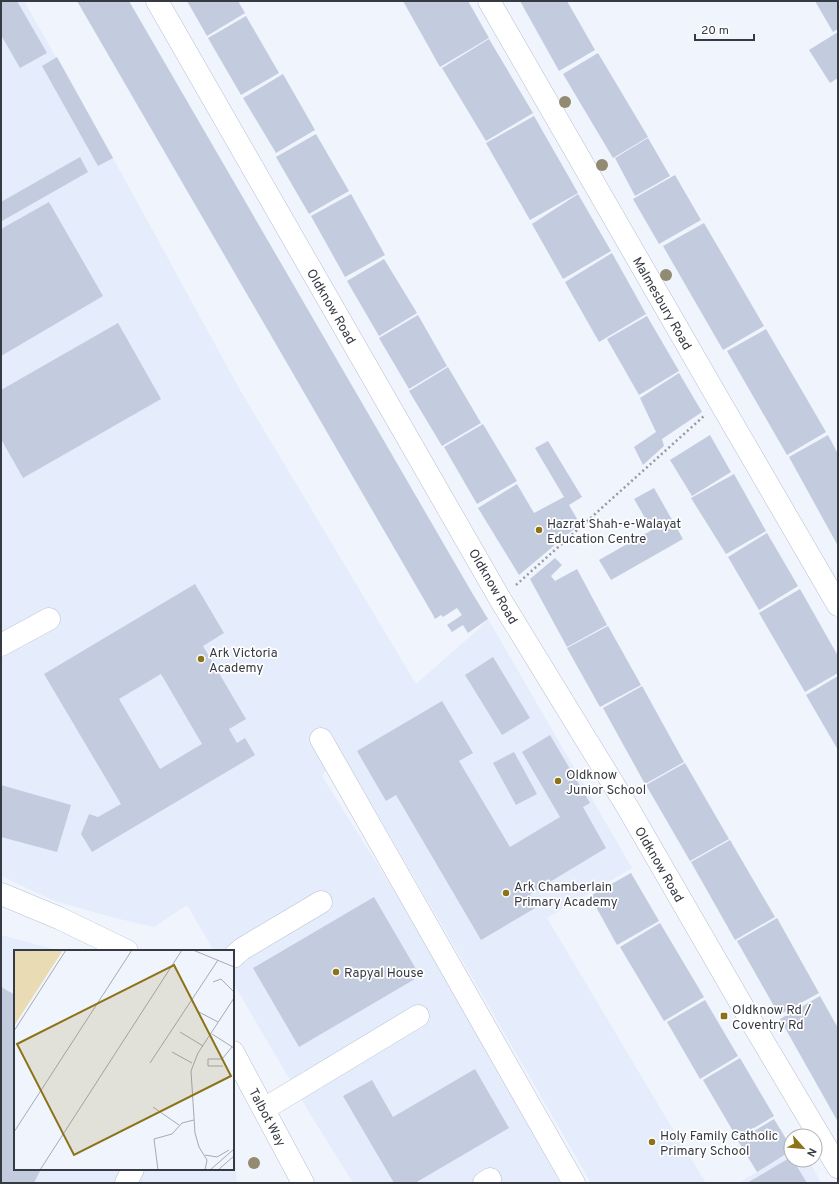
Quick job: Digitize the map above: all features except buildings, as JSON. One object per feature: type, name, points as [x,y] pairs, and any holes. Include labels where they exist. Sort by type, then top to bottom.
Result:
[{"type":"street","name":"Oldknow Road","points":[[158,1],[500,598],[628,808],[755,1028],[838,1167]]},
{"type":"street","name":"Malmesbury Road","points":[[490,1],[838,605]]},
{"type":"street","points":[[1,644],[49,619]]},
{"type":"street","points":[[321,739],[574,1183]]},
{"type":"street","points":[[1,894],[59,918],[125,950]]},
{"type":"street","points":[[234,956],[242,949],[321,902]]},
{"type":"street","points":[[264,1108],[418,1016]]},
{"type":"street","name":"Talbot Way","points":[[234,1054],[303,1183]]},
{"type":"street","points":[[126,1183],[132,1170]]},
{"type":"path","points":[[500,598],[720,402]]},
{"type":"shaded area","points":[[1,1],[24,1],[113,158],[240,390],[416,684],[488,619],[632,868],[547,918],[706,1183],[591,1183],[341,751],[322,776],[433,953],[560,1183],[353,1183],[234,985],[234,950],[213,950],[187,905],[154,927],[111,917],[52,900],[1,876]]},
{"type":"shaded area","points":[[1,935],[57,950],[14,950],[14,1170],[234,1170],[234,1143],[237,1183],[1,1183]]},
{"type":"shaded area","name":"Holy Family Catholic Primary School","points":[[783,1157],[783,1168],[813,1168],[821,1183],[738,1183]]},
{"type":"place","name":"Hazrat Shah-e-Walayat Education Centre","points":[[539,530]]},
{"type":"place","name":"Ark Victoria Academy","points":[[201,659]]},
{"type":"place","name":"Oldknow Junior School","points":[[558,781]]},
{"type":"place","name":"Ark Chamberlain Primary Academy","points":[[506,893]]},
{"type":"place","name":"Rapyal House","points":[[336,972]]},
{"type":"place","name":"Oldknow Rd / Coventry Rd","points":[[724,1016]]},
{"type":"place","name":"Holy Family Catholic Primary School","points":[[652,1142]]}]
